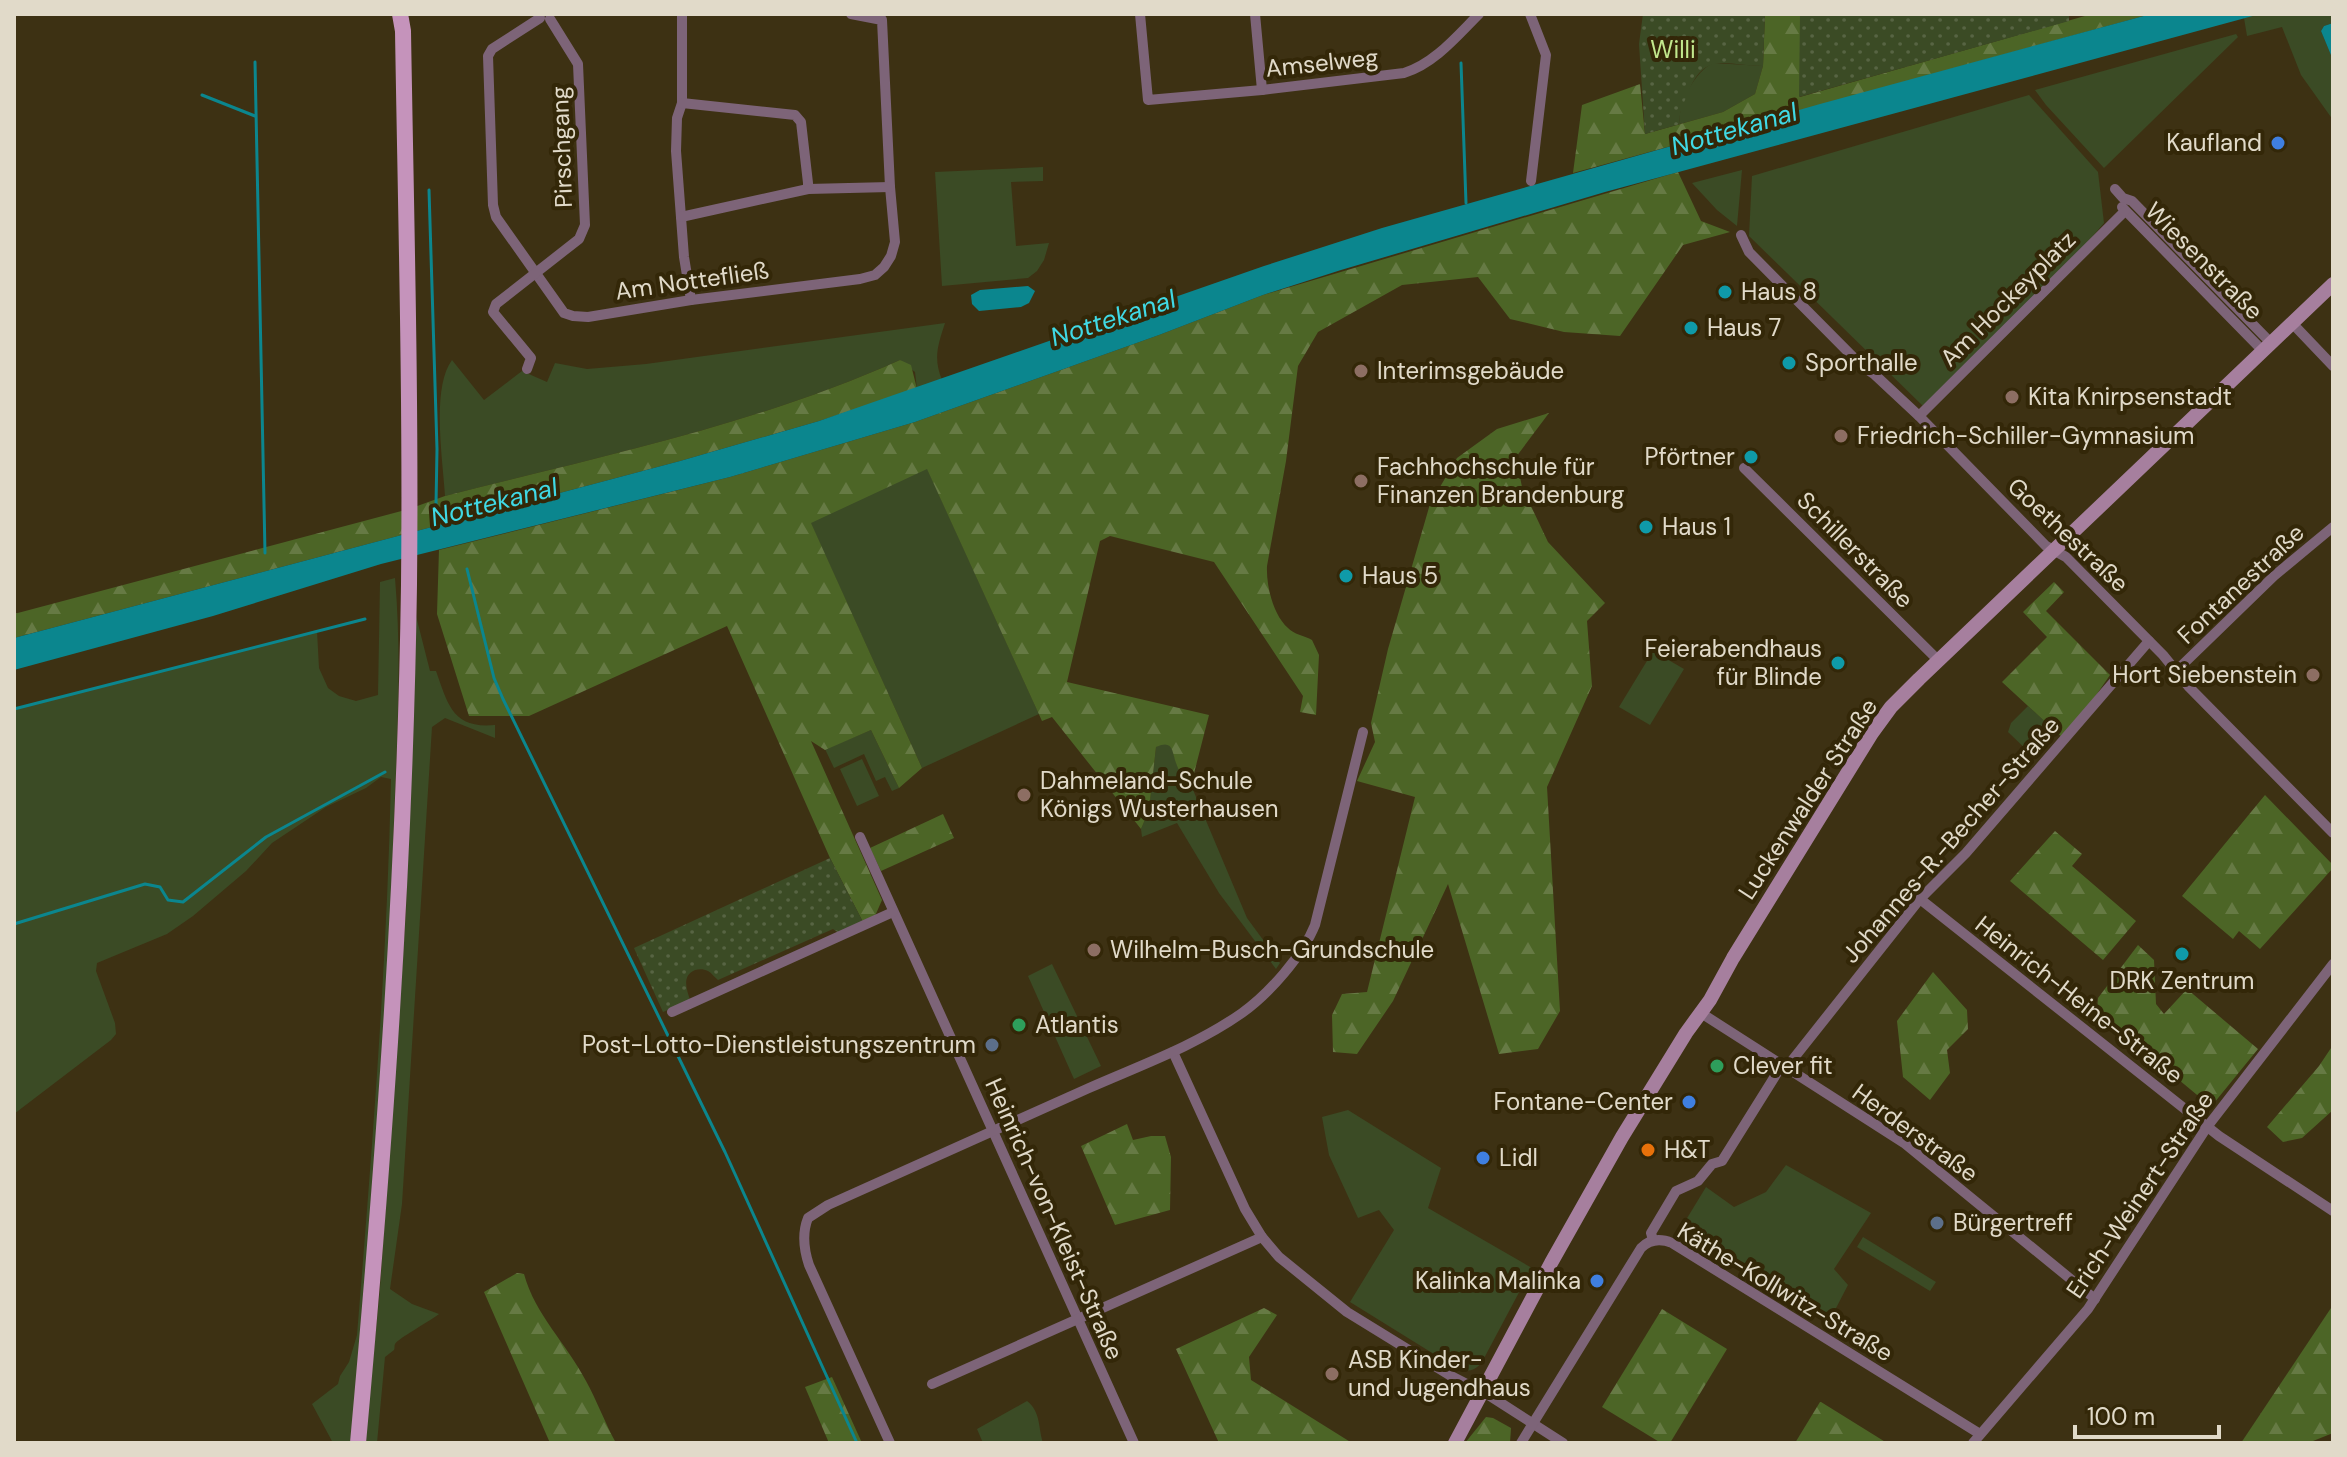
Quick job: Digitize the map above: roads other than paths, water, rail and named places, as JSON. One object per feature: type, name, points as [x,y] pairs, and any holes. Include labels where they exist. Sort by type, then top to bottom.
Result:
[{"type":"main road","points":[[358,1443],[374,1270],[398,901],[409,588],[404,20]]},
{"type":"main road","name":"Luckenwalder Straße","points":[[1455,1443],[1600,1173],[1878,724],[1898,699],[1938,660],[2333,284]]},
{"type":"street","points":[[682,14],[682,103],[677,118],[676,151],[684,257],[691,300]]},
{"type":"street","name":"Am Nottefließ","points":[[545,16],[492,49],[488,56],[493,205],[496,217],[564,313],[588,317],[691,300],[860,279],[875,275],[884,267],[895,242],[882,20],[851,14]]},
{"type":"street","name":"Amselweg","points":[[1140,14],[1148,100],[1391,76],[1416,69],[1446,46],[1479,14]]},
{"type":"street","points":[[1255,14],[1262,90]]},
{"type":"street","points":[[1530,14],[1546,55],[1531,181]]},
{"type":"street","name":"Pirschgang","points":[[527,369],[531,358],[493,312],[496,304],[579,239],[585,225],[578,64],[545,16]]},
{"type":"street","points":[[682,103],[795,115],[801,122],[808,189]]},
{"type":"street","points":[[681,217],[808,189],[890,187]]},
{"type":"street","name":"Wiesenstraße","points":[[2115,189],[2123,198],[2132,201],[2267,347]]},
{"type":"street","name":"Wiesenstraße","points":[[2123,198],[2121,206],[2125,211],[2267,347]]},
{"type":"street","name":"Am Hockeyplatz","points":[[1919,416],[2125,211]]},
{"type":"street","name":"Goethestraße","points":[[1741,235],[1749,252],[1839,344],[1919,416],[2046,546],[2066,557],[2333,833]]},
{"type":"street","points":[[2292,323],[2333,366]]},
{"type":"street","name":"Schillerstraße","points":[[1744,468],[1938,660]]},
{"type":"street","name":"Fontanestraße","points":[[2176,671],[2274,576],[2333,527]]},
{"type":"street","name":"Johannes-R.-Becher-Straße","points":[[1653,1240],[1651,1233],[1676,1191],[1698,1181],[1715,1162],[1722,1161],[1784,1067],[1920,899],[1970,849],[2149,641]]},
{"type":"street","points":[[890,1443],[809,1265],[805,1224],[810,1215],[1173,1052],[1242,1013],[1263,995],[1284,972],[1311,934],[1317,920],[1363,732]]},
{"type":"street","name":"Heinrich-von-Kleist-Straße","points":[[860,837],[1134,1443]]},
{"type":"street","name":"Heinrich-Heine-Straße","points":[[1920,899],[2207,1127],[2333,1211]]},
{"type":"street","points":[[672,1012],[893,912]]},
{"type":"street","name":"Erich-Weinert-Straße","points":[[1977,1439],[2095,1299],[2207,1127],[2333,964]]},
{"type":"street","name":"Herderstraße","points":[[1701,1013],[1904,1143],[2095,1299]]},
{"type":"street","points":[[1173,1052],[1245,1209],[1279,1257],[1334,1303],[1563,1443]]},
{"type":"street","points":[[932,1384],[1262,1237]]},
{"type":"street","name":"Käthe-Kollwitz-Straße","points":[[1521,1443],[1641,1248],[1653,1240],[1672,1243],[1977,1439]]},
{"type":"water","name":"Nottekanal","points":[[2151,14],[2260,14],[1605,192],[1341,270],[1263,295],[915,422],[730,477],[381,564],[213,616],[14,670],[14,638],[680,461],[819,421],[1382,228]]},
{"type":"water","points":[[2333,23],[2333,60],[2321,31],[2324,26]]},
{"type":"water","points":[[1028,286],[1035,291],[1029,303],[1021,307],[979,311],[972,304],[971,295],[980,290]]},
{"type":"waterway","points":[[255,62],[265,553]]},
{"type":"waterway","points":[[1461,63],[1466,203]]},
{"type":"waterway","points":[[202,95],[255,116]]},
{"type":"waterway","name":"Nottekanal","points":[[429,190],[436,505]]},
{"type":"waterway","points":[[467,569],[494,678],[503,699],[725,1152],[857,1443]]},
{"type":"waterway","points":[[14,709],[365,619]]},
{"type":"waterway","points":[[14,924],[145,884],[160,887],[168,900],[183,902],[266,837],[385,772]]},
{"type":"place","name":"Kaufland","points":[[2278,143]]},
{"type":"place","name":"Haus 8","points":[[1725,292]]},
{"type":"place","name":"Haus 7","points":[[1691,328]]},
{"type":"place","name":"Sporthalle","points":[[1789,363]]},
{"type":"place","name":"Interimsgebäude","points":[[1361,371]]},
{"type":"place","name":"Kita Knirpsenstadt","points":[[2012,397]]},
{"type":"place","name":"Friedrich-Schiller-Gymnasium","points":[[1841,436]]},
{"type":"place","name":"Pförtner","points":[[1751,457]]},
{"type":"place","name":"Fachhochschule für Finanzen Brandenburg","points":[[1361,481]]},
{"type":"place","name":"Haus 1","points":[[1646,527]]},
{"type":"place","name":"Haus 5","points":[[1346,576]]},
{"type":"place","name":"Feierabendhaus für Blinde","points":[[1838,663]]},
{"type":"place","name":"Hort Siebenstein","points":[[2313,675]]},
{"type":"place","name":"Dahmeland-Schule Königs Wusterhausen","points":[[1024,795]]},
{"type":"place","name":"Wilhelm-Busch-Grundschule","points":[[1094,950]]},
{"type":"place","name":"DRK Zentrum","points":[[2182,954]]},
{"type":"place","name":"Atlantis","points":[[1019,1025]]},
{"type":"place","name":"Post-Lotto-Dienstleistungszentrum","points":[[992,1045]]},
{"type":"place","name":"Clever fit","points":[[1717,1066]]},
{"type":"place","name":"Fontane-Center","points":[[1689,1102]]},
{"type":"place","name":"H&T","points":[[1648,1150]]},
{"type":"place","name":"Lidl","points":[[1483,1158]]},
{"type":"place","name":"Bürgertreff","points":[[1937,1223]]},
{"type":"place","name":"Kalinka Malinka","points":[[1597,1281]]},
{"type":"place","name":"ASB Kinder- und Jugendhaus","points":[[1332,1374]]},
{"type":"park label","name":"Willi","points":[[1673,50]]}]
